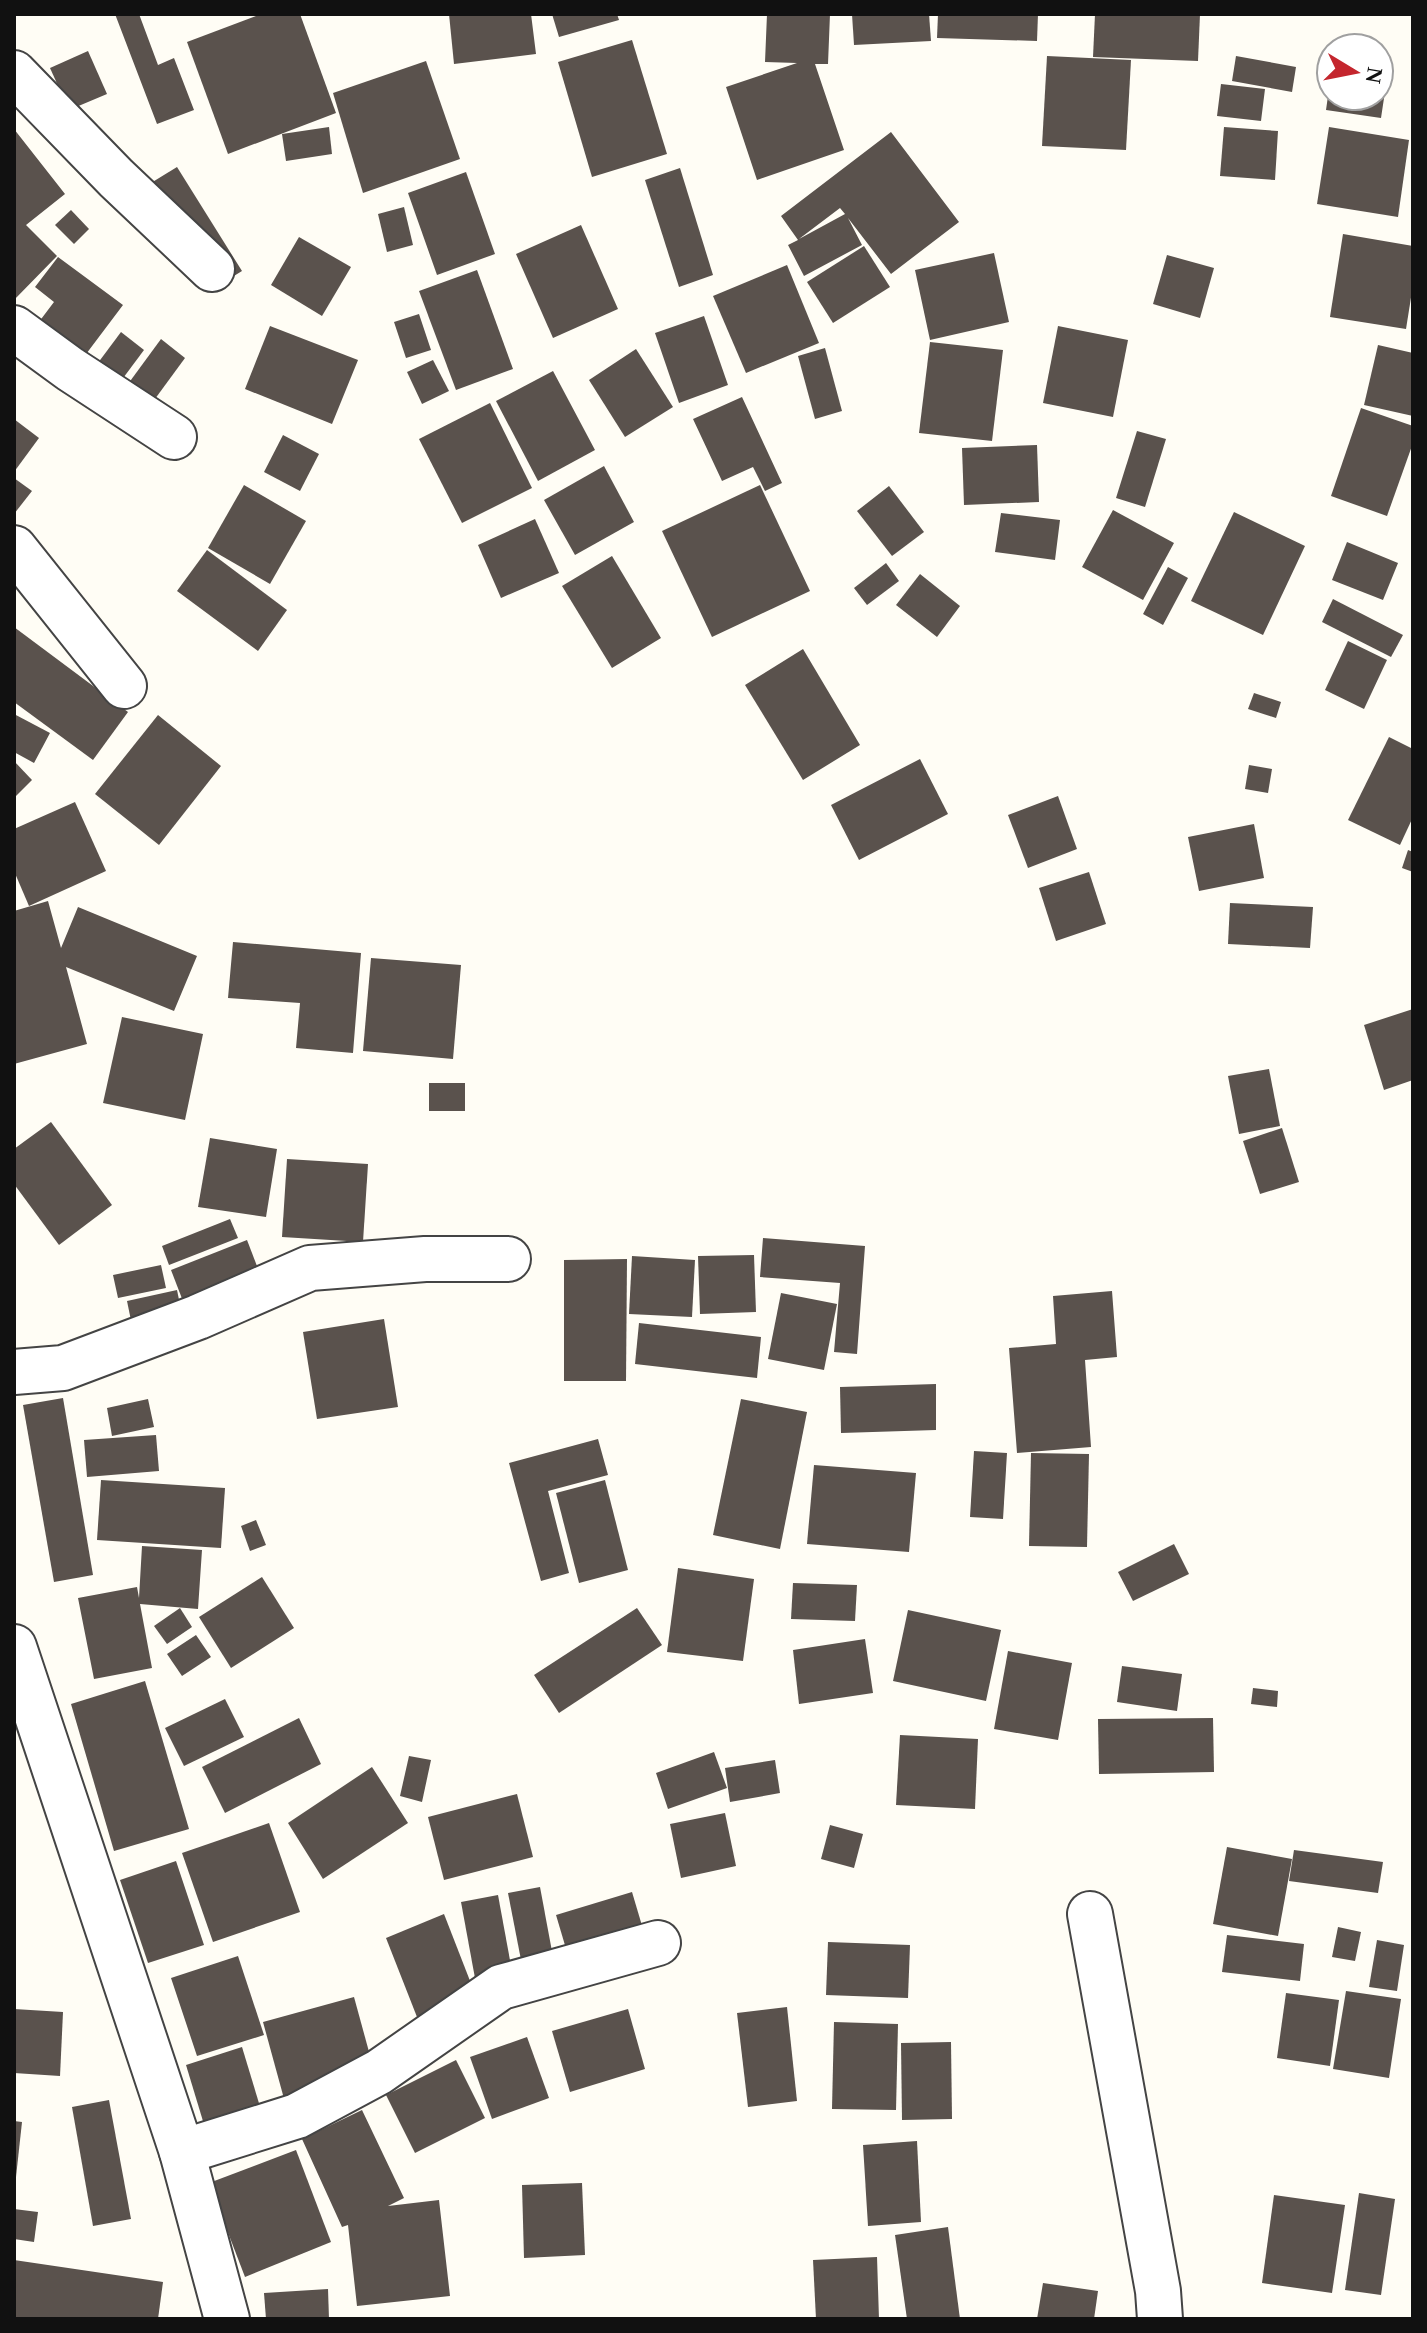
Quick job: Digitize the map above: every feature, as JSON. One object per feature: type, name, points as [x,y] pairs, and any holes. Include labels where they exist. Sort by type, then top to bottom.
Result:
[{"type":"street","points":[[14,73],[116,178],[212,269]]},
{"type":"street","points":[[14,328],[174,437]]},
{"type":"street","points":[[14,548],[124,686]]},
{"type":"street","points":[[14,1372],[63,1368],[198,1317],[310,1268],[425,1259],[508,1259]]},
{"type":"street","points":[[14,1647],[182,2152],[227,2319]]},
{"type":"street","points":[[1090,1914],[1158,2291],[1160,2319]]},
{"type":"street","points":[[182,2152],[297,2116],[379,2072],[501,1987],[658,1943]]},
{"type":"building","points":[[115,14],[139,14],[158,65],[174,58],[194,110],[157,124]]},
{"type":"building","points":[[261,14],[300,14],[336,113],[228,154],[187,42]]},
{"type":"building","points":[[449,14],[531,14],[536,54],[454,64]]},
{"type":"building","points":[[552,14],[617,14],[619,20],[559,37]]},
{"type":"building","points":[[767,14],[830,14],[828,64],[815,64],[844,150],[757,180],[726,87],[797,63],[765,62]]},
{"type":"building","points":[[852,14],[929,14],[931,41],[854,45]]},
{"type":"building","points":[[938,14],[1038,14],[1037,41],[937,38]]},
{"type":"building","points":[[1095,14],[1200,14],[1198,61],[1093,57]]},
{"type":"building","points":[[632,40],[667,154],[592,177],[558,62]]},
{"type":"building","points":[[88,51],[107,94],[69,110],[50,68]]},
{"type":"building","points":[[1047,56],[1131,60],[1126,150],[1042,146]]},
{"type":"building","points":[[1236,56],[1296,67],[1292,92],[1232,81]]},
{"type":"building","points":[[426,61],[460,159],[363,193],[333,93]]},
{"type":"building","points":[[1221,84],[1265,89],[1261,121],[1217,116]]},
{"type":"building","points":[[1340,112],[1382,112],[1381,118]]},
{"type":"building","points":[[329,127],[332,154],[286,161],[282,134]]},
{"type":"building","points":[[1224,127],[1278,131],[1275,180],[1220,176]]},
{"type":"building","points":[[1329,127],[1409,140],[1398,217],[1317,204]]},
{"type":"building","points":[[14,129],[65,194],[26,225],[57,256],[14,300]]},
{"type":"building","points":[[891,132],[959,222],[891,274],[848,218],[862,245],[804,276],[788,245],[798,240],[781,216]],"holes":[[[840,208],[845,214],[799,239]]]},
{"type":"building","points":[[177,167],[242,271],[211,290],[146,186]]},
{"type":"building","points":[[680,168],[713,275],[679,287],[645,180]]},
{"type":"building","points":[[466,172],[495,254],[437,275],[408,193]]},
{"type":"building","points":[[404,207],[413,245],[387,252],[378,214]]},
{"type":"building","points":[[71,210],[89,229],[74,244],[55,225]]},
{"type":"building","points":[[581,225],[618,309],[553,338],[516,254]]},
{"type":"building","points":[[1343,234],[1413,246],[1413,285],[1406,329],[1330,317]]},
{"type":"building","points":[[299,237],[351,267],[322,316],[271,285]]},
{"type":"building","points":[[864,246],[890,287],[833,323],[807,282]]},
{"type":"building","points":[[994,253],[1009,322],[930,340],[915,270]]},
{"type":"building","points":[[1167,255],[1214,268],[1200,318],[1153,304]]},
{"type":"building","points":[[58,257],[123,305],[65,382],[20,347],[54,302],[35,287]]},
{"type":"building","points":[[787,265],[819,343],[746,373],[713,296]]},
{"type":"building","points":[[477,270],[513,369],[456,390],[419,291]]},
{"type":"building","points":[[419,314],[431,350],[406,358],[394,322]]},
{"type":"building","points":[[704,316],[728,385],[679,403],[655,333]]},
{"type":"building","points":[[270,326],[358,360],[332,424],[245,389]]},
{"type":"building","points":[[1058,326],[1128,340],[1113,417],[1043,403]]},
{"type":"building","points":[[121,332],[144,350],[109,397],[86,379]]},
{"type":"building","points":[[161,339],[185,358],[152,403],[128,384]]},
{"type":"building","points":[[930,342],[1003,350],[992,441],[919,433]]},
{"type":"building","points":[[1378,345],[1413,353],[1413,416],[1364,405]]},
{"type":"building","points":[[825,348],[842,411],[815,419],[798,356]]},
{"type":"building","points":[[636,349],[673,407],[625,437],[589,380]]},
{"type":"building","points":[[433,360],[449,391],[422,404],[407,372]]},
{"type":"building","points":[[553,371],[595,450],[538,481],[496,401]]},
{"type":"building","points":[[742,397],[782,483],[765,491],[753,467],[722,481],[693,419]]},
{"type":"building","points":[[490,403],[532,488],[462,523],[419,439]]},
{"type":"building","points":[[1361,408],[1413,426],[1413,443],[1387,516],[1331,496]]},
{"type":"building","points":[[14,419],[39,438],[14,472]]},
{"type":"building","points":[[1137,431],[1166,439],[1145,507],[1116,498]]},
{"type":"building","points":[[283,435],[319,454],[300,491],[264,472]]},
{"type":"building","points":[[1037,445],[1039,502],[964,505],[962,448]]},
{"type":"building","points":[[604,466],[634,522],[575,555],[544,500]]},
{"type":"building","points":[[14,478],[32,491],[14,514]]},
{"type":"building","points":[[244,485],[306,521],[270,584],[208,548]]},
{"type":"building","points":[[760,485],[810,591],[712,637],[662,531]]},
{"type":"building","points":[[889,486],[924,532],[892,556],[857,511]]},
{"type":"building","points":[[1113,510],[1174,543],[1143,600],[1082,567]]},
{"type":"building","points":[[1234,512],[1305,546],[1263,635],[1191,601]]},
{"type":"building","points":[[1001,513],[1060,520],[1055,560],[995,552]]},
{"type":"building","points":[[535,519],[559,573],[501,598],[478,545]]},
{"type":"building","points":[[1347,542],[1398,563],[1383,600],[1332,580]]},
{"type":"building","points":[[207,550],[287,610],[258,651],[177,591]]},
{"type":"building","points":[[612,556],[661,638],[612,668],[562,586]]},
{"type":"building","points":[[886,563],[899,581],[867,605],[854,588]]},
{"type":"building","points":[[1168,567],[1188,578],[1163,625],[1143,614]]},
{"type":"building","points":[[920,574],[960,606],[937,637],[896,605]]},
{"type":"building","points":[[1333,599],[1403,635],[1391,657],[1322,622]]},
{"type":"building","points":[[14,627],[128,712],[93,760],[14,702]]},
{"type":"building","points":[[1348,641],[1387,660],[1364,709],[1325,690]]},
{"type":"building","points":[[803,649],[860,745],[803,780],[745,685]]},
{"type":"building","points":[[1254,693],[1281,702],[1276,718],[1248,709]]},
{"type":"building","points":[[14,714],[50,733],[34,763],[14,752]]},
{"type":"building","points":[[158,715],[221,766],[159,845],[95,794]]},
{"type":"building","points":[[1389,737],[1413,749],[1413,817],[1400,845],[1348,820]]},
{"type":"building","points":[[920,759],[948,814],[859,860],[831,805]]},
{"type":"building","points":[[14,761],[32,780],[14,798]]},
{"type":"building","points":[[1249,765],[1272,769],[1268,793],[1245,789]]},
{"type":"building","points":[[1058,796],[1077,849],[1028,868],[1008,815]]},
{"type":"building","points":[[75,802],[106,871],[29,906],[14,871],[14,829]]},
{"type":"building","points":[[1254,824],[1264,878],[1199,891],[1188,837]]},
{"type":"building","points":[[1408,850],[1413,852],[1413,872],[1402,868]]},
{"type":"building","points":[[1089,872],[1106,924],[1056,941],[1039,888]]},
{"type":"building","points":[[48,901],[61,948],[78,907],[197,956],[174,1011],[66,967],[87,1044],[14,1064],[14,911]]},
{"type":"building","points":[[1230,903],[1313,907],[1310,948],[1228,944]]},
{"type":"building","points":[[233,942],[361,953],[353,1053],[296,1048],[300,1003],[228,998]]},
{"type":"building","points":[[371,958],[461,965],[453,1059],[363,1051]]},
{"type":"building","points":[[1413,1009],[1413,1080],[1384,1090],[1364,1025]]},
{"type":"building","points":[[122,1017],[203,1034],[185,1120],[103,1103]]},
{"type":"building","points":[[1269,1069],[1280,1126],[1239,1134],[1228,1076]]},
{"type":"building","points":[[429,1083],[465,1083],[465,1111],[429,1111]]},
{"type":"building","points":[[51,1122],[112,1205],[59,1245],[14,1184],[14,1149]]},
{"type":"building","points":[[1282,1128],[1299,1182],[1260,1194],[1243,1141]]},
{"type":"building","points":[[210,1138],[277,1149],[266,1217],[198,1207]]},
{"type":"building","points":[[287,1159],[368,1164],[363,1242],[282,1237]]},
{"type":"building","points":[[230,1219],[238,1238],[169,1265],[162,1246]]},
{"type":"building","points":[[763,1238],[865,1246],[857,1354],[834,1352],[840,1283],[760,1277]]},
{"type":"building","points":[[247,1240],[262,1279],[186,1309],[171,1270]]},
{"type":"building","points":[[754,1255],[756,1312],[700,1314],[698,1256]]},
{"type":"building","points":[[632,1256],[695,1260],[692,1317],[629,1314]]},
{"type":"building","points":[[627,1259],[626,1381],[564,1381],[564,1260]]},
{"type":"building","points":[[161,1265],[166,1288],[118,1298],[113,1275]]},
{"type":"building","points":[[177,1290],[185,1329],[135,1340],[127,1301]]},
{"type":"building","points":[[1112,1291],[1117,1357],[1085,1360],[1091,1447],[1017,1453],[1009,1348],[1056,1344],[1053,1296]]},
{"type":"building","points":[[781,1293],[837,1304],[824,1370],[768,1359]]},
{"type":"building","points":[[384,1319],[398,1407],[317,1419],[303,1332]]},
{"type":"building","points":[[639,1323],[761,1337],[757,1378],[635,1364]]},
{"type":"building","points":[[936,1384],[936,1430],[841,1433],[840,1387]]},
{"type":"building","points":[[63,1398],[93,1575],[54,1582],[23,1405]]},
{"type":"building","points":[[148,1399],[154,1427],[112,1436],[107,1408]]},
{"type":"building","points":[[741,1399],[807,1412],[780,1549],[713,1535]]},
{"type":"building","points":[[156,1435],[159,1471],[87,1477],[84,1440]]},
{"type":"building","points":[[598,1439],[608,1475],[548,1491],[569,1573],[541,1581],[509,1463]]},
{"type":"building","points":[[974,1451],[1007,1453],[1003,1519],[970,1517]]},
{"type":"building","points":[[1031,1453],[1089,1454],[1087,1547],[1029,1546]]},
{"type":"building","points":[[814,1465],[916,1473],[909,1552],[807,1544]]},
{"type":"building","points":[[101,1480],[225,1488],[221,1548],[97,1540]]},
{"type":"building","points":[[605,1480],[628,1570],[579,1583],[556,1493]]},
{"type":"building","points":[[256,1520],[266,1545],[250,1551],[241,1526]]},
{"type":"building","points":[[1174,1544],[1189,1574],[1133,1601],[1118,1572]]},
{"type":"building","points":[[142,1546],[202,1550],[198,1609],[140,1604],[152,1668],[94,1679],[78,1598],[137,1587],[139,1598]]},
{"type":"building","points":[[678,1568],[754,1579],[743,1661],[667,1652]]},
{"type":"building","points":[[262,1577],[294,1628],[231,1668],[199,1617]]},
{"type":"building","points":[[793,1583],[857,1585],[855,1621],[791,1619]]},
{"type":"building","points":[[180,1608],[192,1627],[167,1644],[154,1626]]},
{"type":"building","points":[[637,1608],[662,1645],[559,1713],[534,1675]]},
{"type":"building","points":[[908,1610],[1001,1630],[986,1701],[893,1681]]},
{"type":"building","points":[[196,1635],[211,1657],[182,1676],[167,1654]]},
{"type":"building","points":[[865,1639],[873,1693],[799,1704],[793,1650]]},
{"type":"building","points":[[1008,1651],[1072,1663],[1058,1740],[994,1729]]},
{"type":"building","points":[[1122,1666],[1182,1674],[1177,1711],[1117,1702]]},
{"type":"building","points":[[145,1681],[189,1829],[114,1851],[71,1704]]},
{"type":"building","points":[[1253,1688],[1278,1691],[1277,1707],[1251,1704]]},
{"type":"building","points":[[225,1699],[244,1737],[184,1766],[165,1728]]},
{"type":"building","points":[[299,1718],[321,1764],[225,1813],[202,1767]]},
{"type":"building","points":[[1213,1718],[1214,1772],[1099,1774],[1098,1719]]},
{"type":"building","points":[[900,1735],[978,1739],[975,1809],[896,1805]]},
{"type":"building","points":[[714,1752],[727,1788],[668,1809],[656,1773]]},
{"type":"building","points":[[409,1756],[431,1760],[422,1802],[400,1796]]},
{"type":"building","points":[[775,1760],[780,1793],[730,1802],[725,1768]]},
{"type":"building","points":[[372,1767],[408,1823],[323,1879],[288,1823]]},
{"type":"building","points":[[517,1794],[533,1857],[444,1880],[428,1817]]},
{"type":"building","points":[[725,1813],[736,1866],[681,1878],[670,1824]]},
{"type":"building","points":[[269,1823],[300,1912],[213,1942],[182,1853]]},
{"type":"building","points":[[830,1825],[863,1834],[854,1868],[821,1859]]},
{"type":"building","points":[[1227,1847],[1292,1859],[1278,1936],[1213,1924]]},
{"type":"building","points":[[1294,1850],[1383,1862],[1378,1893],[1289,1881]]},
{"type":"building","points":[[176,1861],[204,1945],[148,1963],[120,1880]]},
{"type":"building","points":[[540,1887],[559,1989],[528,1996],[508,1893]]},
{"type":"building","points":[[632,1892],[651,1956],[575,1979],[556,1915]]},
{"type":"building","points":[[498,1895],[516,1993],[479,2000],[461,1902]]},
{"type":"building","points":[[444,1914],[486,2022],[428,2045],[386,1938]]},
{"type":"building","points":[[1338,1927],[1361,1932],[1355,1961],[1332,1957]]},
{"type":"building","points":[[1227,1935],[1304,1944],[1300,1981],[1222,1972]]},
{"type":"building","points":[[1377,1940],[1404,1945],[1397,1991],[1369,1987]]},
{"type":"building","points":[[828,1942],[910,1945],[908,1998],[826,1995]]},
{"type":"building","points":[[238,1956],[264,2035],[197,2056],[171,1978]]},
{"type":"building","points":[[1346,1991],[1401,1999],[1389,2078],[1333,2069]]},
{"type":"building","points":[[1286,1993],[1339,2000],[1330,2066],[1277,2058]]},
{"type":"building","points":[[354,1997],[377,2081],[286,2106],[263,2022]]},
{"type":"building","points":[[787,2007],[797,2101],[748,2107],[737,2013]]},
{"type":"building","points":[[14,2009],[63,2012],[60,2076],[14,2073]]},
{"type":"building","points":[[628,2009],[645,2069],[570,2092],[552,2031]]},
{"type":"building","points":[[834,2022],[898,2024],[896,2110],[832,2109]]},
{"type":"building","points":[[527,2037],[549,2098],[492,2119],[470,2057]]},
{"type":"building","points":[[951,2042],[952,2119],[902,2120],[901,2043]]},
{"type":"building","points":[[242,2047],[265,2123],[209,2141],[186,2065]]},
{"type":"building","points":[[456,2060],[485,2118],[415,2153],[386,2095]]},
{"type":"building","points":[[109,2100],[131,2219],[93,2226],[72,2107]]},
{"type":"building","points":[[362,2110],[404,2198],[388,2206],[439,2200],[450,2296],[357,2306],[348,2225],[342,2227],[302,2139]]},
{"type":"building","points":[[14,2121],[22,2122],[16,2177],[14,2177]]},
{"type":"building","points":[[917,2141],[921,2222],[868,2226],[863,2145]]},
{"type":"building","points":[[296,2150],[331,2242],[245,2277],[209,2183]]},
{"type":"building","points":[[582,2183],[585,2255],[524,2258],[522,2185]]},
{"type":"building","points":[[1359,2193],[1395,2199],[1381,2295],[1345,2290]]},
{"type":"building","points":[[1274,2195],[1345,2205],[1332,2293],[1262,2283]]},
{"type":"building","points":[[14,2209],[38,2212],[34,2242],[14,2239]]},
{"type":"building","points":[[948,2227],[960,2319],[907,2319],[895,2235]]},
{"type":"building","points":[[877,2257],[879,2319],[816,2319],[813,2260]]},
{"type":"building","points":[[14,2260],[163,2282],[158,2319],[14,2319]]},
{"type":"building","points":[[1043,2283],[1098,2291],[1094,2319],[1037,2319]]},
{"type":"building","points":[[328,2289],[329,2319],[266,2319],[264,2293]]}]
